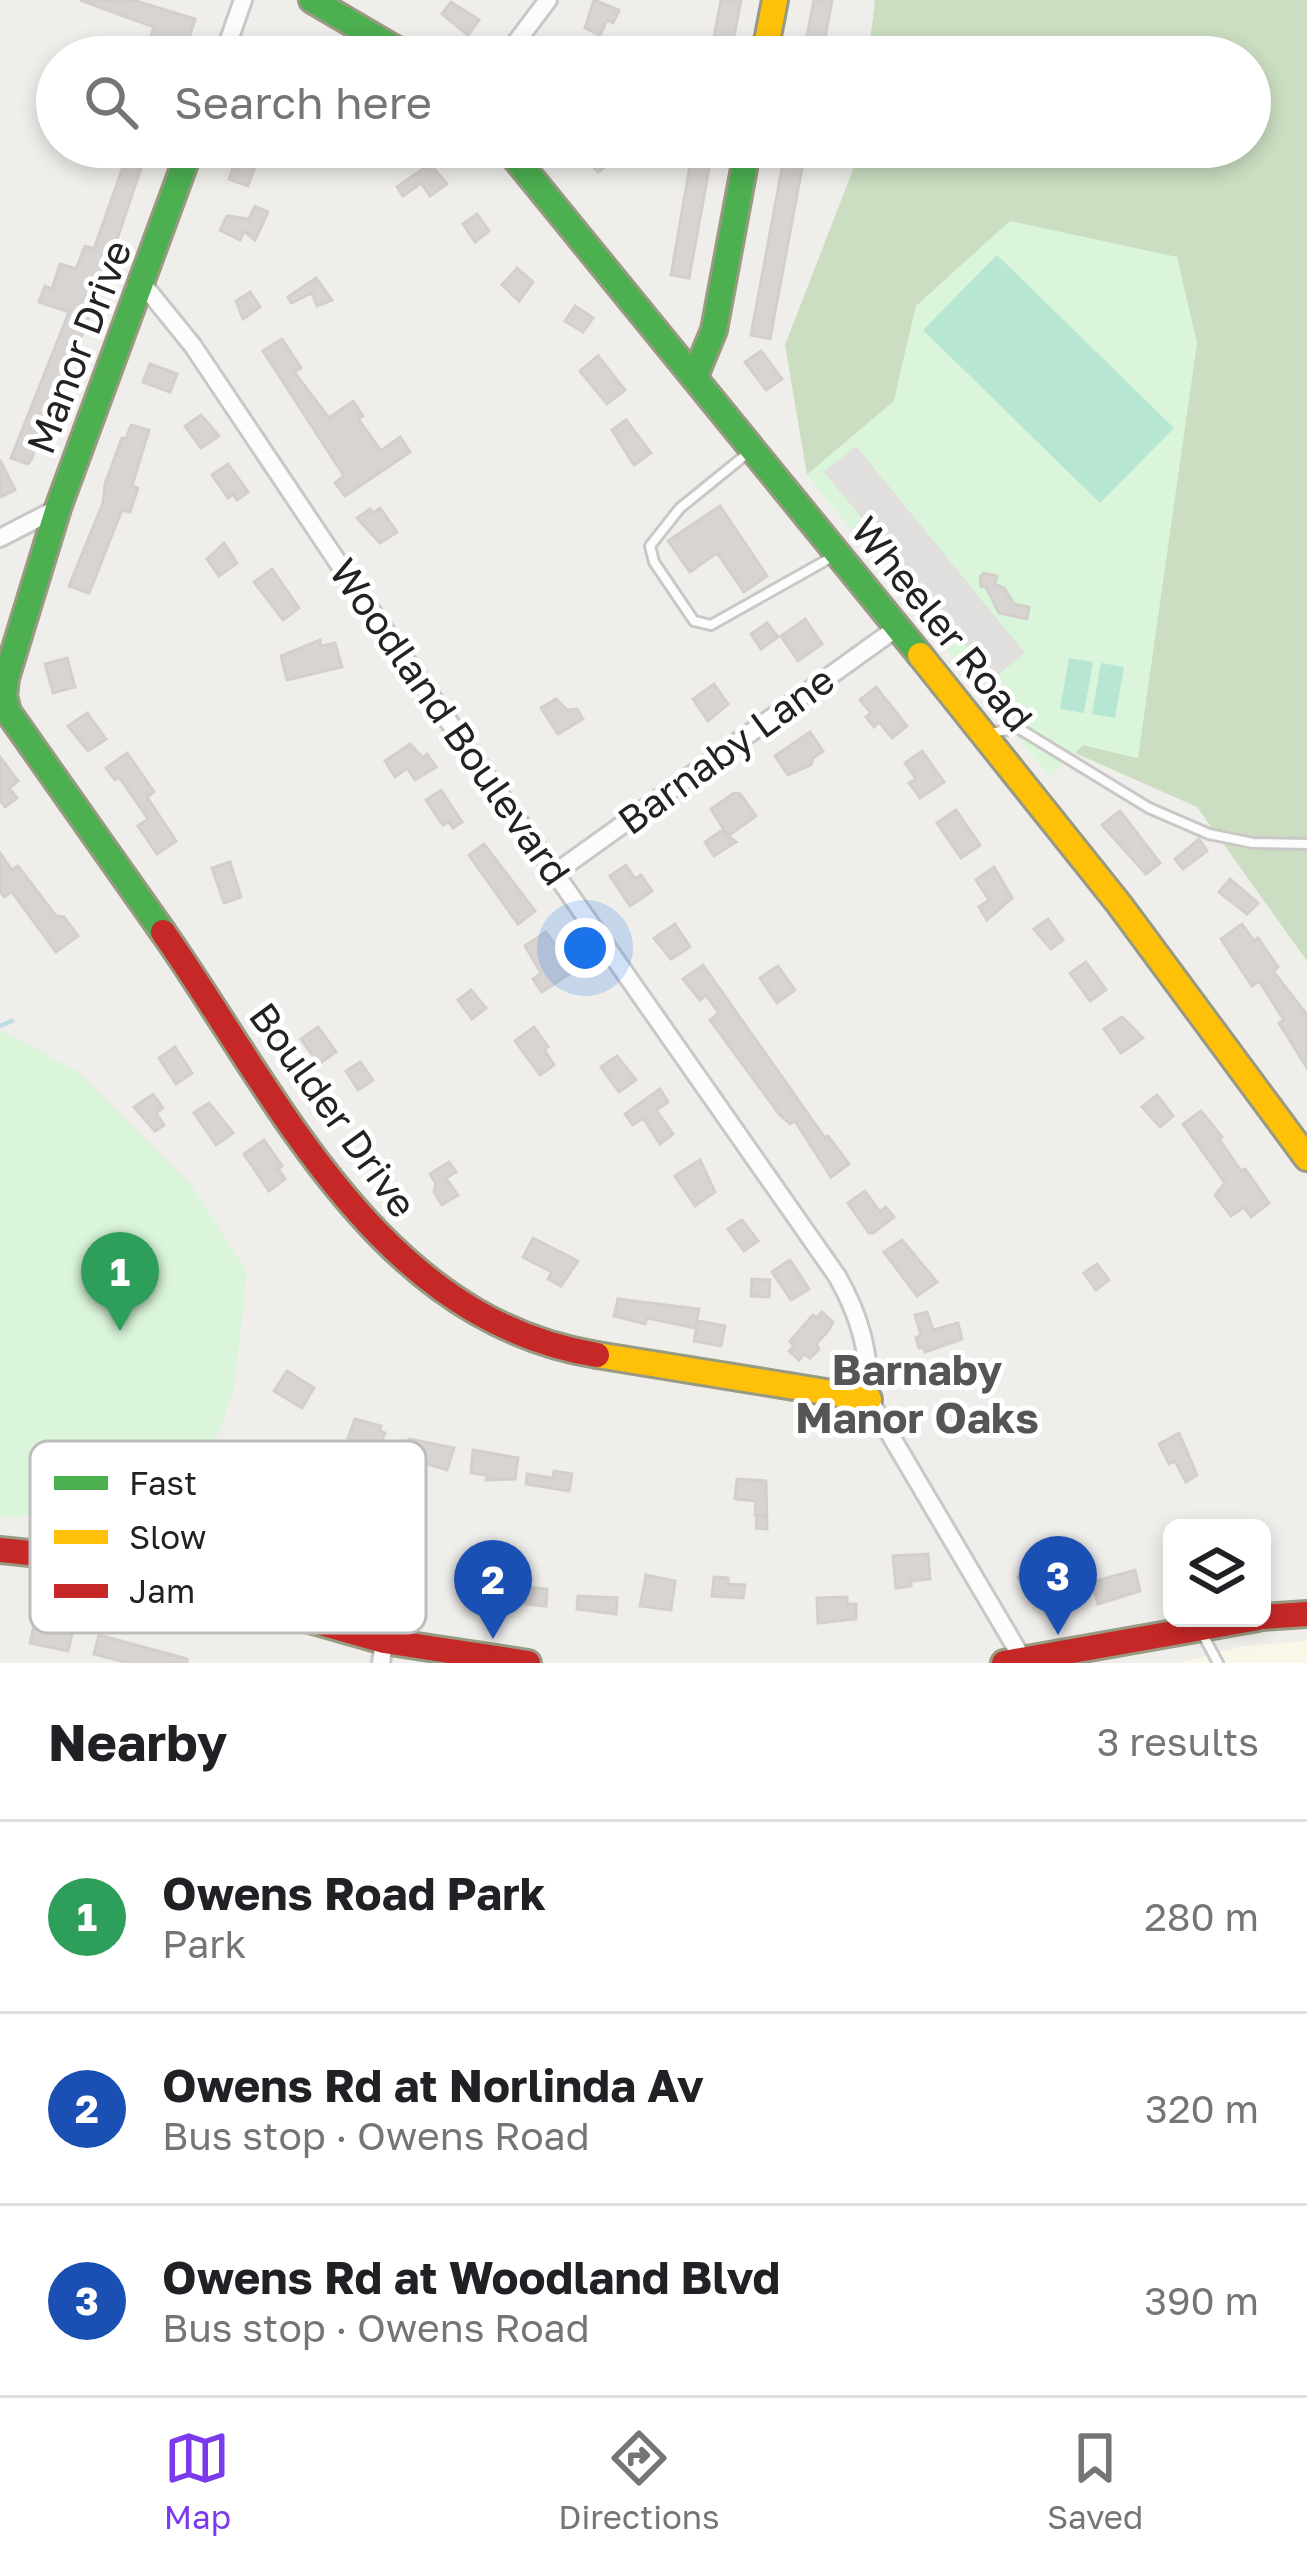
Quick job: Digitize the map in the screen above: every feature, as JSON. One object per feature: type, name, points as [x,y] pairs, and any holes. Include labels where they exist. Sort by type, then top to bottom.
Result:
[{"type":"street","points":[[230,36],[243,0]]},
{"type":"street","points":[[312,0],[373,36]]},
{"type":"street","points":[[521,36],[548,0]]},
{"type":"street","points":[[768,36],[775,0]]},
{"type":"street","name":"Manor Drive","points":[[19,642],[58,508],[183,168]]},
{"type":"street","name":"Wheeler Road","points":[[523,168],[1119,904],[1307,1158]]},
{"type":"street","points":[[695,376],[714,330],[744,168]]},
{"type":"street","name":"Woodland Boulevard","points":[[142,284],[193,346],[837,1276],[859,1321],[870,1369],[869,1399],[1018,1662]]},
{"type":"street","points":[[0,538],[58,508]]},
{"type":"street","name":"Barnaby Lane","points":[[555,873],[898,626]]},
{"type":"street","name":"Boulder Drive","points":[[19,642],[4,688],[8,712],[300,1136],[376,1236],[411,1268],[460,1305],[567,1350],[869,1399]]},
{"type":"street","points":[[0,1550],[30,1553]]},
{"type":"street","points":[[1271,1617],[1307,1614]]},
{"type":"street","points":[[1018,1662],[1206,1627]]},
{"type":"street","points":[[324,1633],[382,1652],[528,1663]]},
{"type":"lane","points":[[754,448],[680,508],[650,546],[654,562],[694,621],[711,625],[819,568],[838,552]]},
{"type":"lane","points":[[986,736],[1018,728],[1148,808],[1221,838],[1307,844]]},
{"type":"lane","points":[[1200,1628],[1218,1663]]},
{"type":"shaded area","points":[[856,446],[1025,653],[993,679],[824,472]]},
{"type":"shaded area","points":[[1307,1641],[1307,1663],[1179,1663],[1244,1646]]},
{"type":"green space","points":[[875,0],[1307,0],[1307,961],[1197,807],[1075,753],[1083,745],[1137,758],[916,306],[894,401],[807,475],[785,345],[854,168],[1271,168],[1271,36],[871,36]]},
{"type":"green space","points":[[1010,221],[1177,257],[1197,343],[1138,758],[1083,745],[1050,777],[807,475],[894,401],[916,306]]},
{"type":"green space","points":[[997,255],[1174,428],[1100,503],[923,330]]},
{"type":"green space","points":[[1069,658],[1093,662],[1084,713],[1060,709]]},
{"type":"green space","points":[[1101,663],[1124,667],[1115,718],[1092,714]]},
{"type":"green space","points":[[0,1030],[77,1071],[193,1187],[247,1273],[234,1390],[215,1441],[30,1441],[30,1516],[0,1517]]},
{"type":"building","points":[[80,0],[133,0],[195,19],[190,36],[151,36],[154,27]]},
{"type":"building","points":[[594,0],[619,10],[600,35],[585,28]]},
{"type":"building","points":[[721,0],[741,0],[734,36],[714,36]]},
{"type":"building","points":[[814,0],[832,0],[825,36],[807,36]]},
{"type":"building","points":[[451,2],[479,20],[468,35],[442,14]]},
{"type":"building","points":[[123,168],[141,168],[104,278],[28,464],[11,458],[69,312],[39,302],[45,286],[52,289],[60,264],[76,269],[85,246],[94,249]]},
{"type":"building","points":[[233,168],[254,168],[248,186],[229,179]]},
{"type":"building","points":[[424,168],[433,168],[447,184],[430,196],[421,183],[403,196],[397,187]]},
{"type":"building","points":[[690,168],[709,168],[689,278],[671,275]]},
{"type":"building","points":[[782,168],[802,168],[770,339],[751,335]]},
{"type":"building","points":[[255,206],[268,212],[255,240],[244,231],[240,240],[220,230],[227,216],[249,219]]},
{"type":"building","points":[[477,214],[489,231],[475,242],[463,224]]},
{"type":"building","points":[[517,268],[533,282],[519,301],[502,285]]},
{"type":"building","points":[[316,278],[332,300],[317,306],[312,293],[291,303],[288,297]]},
{"type":"building","points":[[250,292],[260,307],[243,319],[236,301]]},
{"type":"building","points":[[575,306],[593,318],[583,332],[565,321]]},
{"type":"building","points":[[282,339],[301,368],[294,372],[329,418],[353,401],[363,416],[358,419],[381,451],[400,437],[410,452],[345,496],[335,483],[344,476],[263,351]]},
{"type":"building","points":[[761,351],[782,379],[766,390],[745,362]]},
{"type":"building","points":[[598,356],[625,390],[607,404],[580,371]]},
{"type":"building","points":[[150,364],[177,374],[170,392],[143,382]]},
{"type":"building","points":[[201,415],[219,436],[201,448],[185,426]]},
{"type":"building","points":[[626,420],[651,453],[634,465],[612,430]]},
{"type":"building","points":[[131,425],[149,430],[132,486],[138,488],[130,512],[122,510],[89,593],[69,586],[103,503],[122,438],[126,439]]},
{"type":"building","points":[[0,460],[15,490],[0,497]]},
{"type":"building","points":[[228,464],[248,492],[237,500],[233,494],[228,498],[212,475]]},
{"type":"building","points":[[720,506],[767,576],[744,592],[717,553],[690,572],[668,541]]},
{"type":"building","points":[[380,508],[397,532],[380,543],[357,518]]},
{"type":"building","points":[[224,543],[237,563],[219,576],[207,559]]},
{"type":"building","points":[[272,569],[299,608],[283,620],[254,582]]},
{"type":"building","points":[[984,573],[997,576],[995,584],[1004,588],[1014,604],[1029,607],[1027,619],[999,613],[986,587],[981,586]]},
{"type":"building","points":[[805,619],[822,644],[798,661],[781,636]]},
{"type":"building","points":[[767,623],[778,637],[761,649],[751,634]]},
{"type":"building","points":[[320,640],[321,646],[335,643],[342,667],[287,680],[281,656]]},
{"type":"building","points":[[67,658],[75,687],[53,693],[45,664]]},
{"type":"building","points":[[714,684],[728,704],[708,721],[693,699]]},
{"type":"building","points":[[876,687],[907,726],[892,738],[879,722],[874,727],[866,717],[871,713],[860,700]]},
{"type":"building","points":[[556,699],[567,710],[577,709],[583,719],[558,734],[541,708]]},
{"type":"building","points":[[87,713],[106,739],[88,751],[68,726]]},
{"type":"building","points":[[810,732],[823,751],[811,765],[788,775],[775,756]]},
{"type":"building","points":[[410,744],[423,758],[427,754],[436,767],[415,780],[407,768],[395,777],[385,761]]},
{"type":"building","points":[[922,751],[944,782],[920,798],[909,783],[916,779],[905,763]]},
{"type":"building","points":[[127,753],[154,792],[147,797],[176,841],[157,854],[138,826],[148,819],[119,777],[115,780],[106,768]]},
{"type":"building","points":[[0,757],[18,781],[9,788],[17,798],[5,807],[0,800]]},
{"type":"building","points":[[441,790],[462,822],[453,828],[449,822],[443,825],[426,800]]},
{"type":"building","points":[[734,793],[740,794],[756,816],[728,836],[711,809]]},
{"type":"building","points":[[956,810],[980,845],[961,858],[937,823]]},
{"type":"building","points":[[1120,811],[1160,863],[1146,874],[1102,825]]},
{"type":"building","points":[[721,831],[736,842],[714,856],[705,842]]},
{"type":"building","points":[[1199,839],[1207,851],[1183,869],[1175,859]]},
{"type":"building","points":[[484,844],[535,911],[518,924],[469,855]]},
{"type":"building","points":[[0,853],[12,870],[18,866],[56,916],[64,917],[78,936],[56,952],[12,892],[4,897]]},
{"type":"building","points":[[230,862],[241,897],[224,903],[212,868]]},
{"type":"building","points":[[626,865],[652,891],[630,906],[610,876]]},
{"type":"building","points":[[994,867],[1012,898],[987,920],[979,907],[989,900],[976,880]]},
{"type":"building","points":[[1230,879],[1258,903],[1247,914],[1219,892]]},
{"type":"building","points":[[1048,919],[1063,940],[1051,949],[1034,929]]},
{"type":"building","points":[[675,924],[690,947],[671,959],[654,938]]},
{"type":"building","points":[[1242,924],[1254,941],[1258,938],[1278,967],[1273,971],[1307,1015],[1307,1068],[1259,981],[1252,986],[1221,939]]},
{"type":"building","points":[[546,932],[562,955],[573,948],[584,964],[542,992],[533,979],[541,973],[525,946]]},
{"type":"building","points":[[1086,962],[1106,990],[1090,1001],[1070,973]]},
{"type":"building","points":[[703,965],[825,1138],[849,1164],[831,1177],[795,1121],[790,1124],[779,1114],[710,1020],[719,1013],[706,995],[700,1000],[683,979]]},
{"type":"building","points":[[778,966],[795,990],[777,1003],[760,978]]},
{"type":"building","points":[[471,990],[486,1008],[472,1019],[458,1000]]},
{"type":"building","points":[[1122,1017],[1143,1038],[1121,1053],[1104,1029]]},
{"type":"building","points":[[318,1027],[336,1052],[319,1064],[301,1039]]},
{"type":"building","points":[[534,1027],[554,1065],[540,1075],[515,1041]]},
{"type":"building","points":[[175,1047],[192,1073],[176,1084],[159,1058]]},
{"type":"building","points":[[617,1056],[636,1080],[619,1092],[601,1067]]},
{"type":"building","points":[[360,1062],[373,1080],[358,1090],[346,1071]]},
{"type":"building","points":[[660,1089],[668,1102],[656,1110],[673,1134],[660,1144],[643,1118],[633,1125],[625,1114]]},
{"type":"building","points":[[153,1094],[163,1108],[156,1113],[164,1125],[155,1131],[134,1107]]},
{"type":"building","points":[[1157,1095],[1173,1116],[1160,1127],[1142,1107]]},
{"type":"building","points":[[209,1103],[233,1133],[216,1145],[194,1113]]},
{"type":"building","points":[[1201,1111],[1269,1203],[1251,1217],[1244,1207],[1231,1216],[1215,1195],[1225,1183],[1183,1124]]},
{"type":"building","points":[[264,1140],[285,1179],[269,1191],[244,1154]]},
{"type":"building","points":[[700,1160],[715,1192],[695,1206],[675,1176]]},
{"type":"building","points":[[449,1162],[456,1172],[446,1178],[458,1195],[442,1205],[430,1174]]},
{"type":"building","points":[[865,1191],[880,1212],[886,1207],[894,1217],[873,1233],[848,1203]]},
{"type":"building","points":[[742,1220],[758,1241],[744,1251],[728,1229]]},
{"type":"building","points":[[533,1238],[578,1261],[561,1286],[548,1279],[552,1272],[523,1257]]},
{"type":"building","points":[[902,1240],[937,1282],[917,1296],[884,1252]]},
{"type":"building","points":[[790,1260],[809,1289],[791,1300],[772,1272]]},
{"type":"building","points":[[1097,1264],[1109,1280],[1096,1290],[1084,1273]]},
{"type":"building","points":[[752,1279],[770,1280],[769,1297],[751,1296]]},
{"type":"building","points":[[618,1299],[699,1309],[695,1328],[614,1316]]},
{"type":"building","points":[[822,1312],[833,1322],[816,1344],[819,1349],[799,1360],[789,1351],[794,1346],[790,1341],[813,1315],[817,1318]]},
{"type":"building","points":[[927,1312],[933,1330],[958,1323],[962,1339],[925,1352],[924,1347],[919,1348],[915,1315]]},
{"type":"building","points":[[698,1321],[725,1326],[721,1346],[694,1341]]},
{"type":"building","points":[[287,1371],[314,1388],[302,1408],[274,1391]]},
{"type":"building","points":[[355,1419],[381,1426],[379,1430],[385,1433],[382,1441],[348,1438]]},
{"type":"building","points":[[1179,1433],[1197,1475],[1186,1482],[1159,1444]]},
{"type":"building","points":[[426,1442],[454,1448],[447,1470],[426,1464]]},
{"type":"building","points":[[473,1450],[518,1458],[515,1479],[486,1480],[487,1475],[471,1473]]},
{"type":"building","points":[[554,1471],[572,1474],[569,1491],[526,1484],[527,1474],[553,1478]]},
{"type":"building","points":[[737,1479],[766,1481],[767,1516],[755,1515],[756,1501],[735,1499]]},
{"type":"building","points":[[757,1516],[767,1516],[767,1529],[756,1528]]},
{"type":"building","points":[[928,1554],[930,1579],[896,1588],[893,1556]]},
{"type":"building","points":[[1049,1555],[1061,1571],[1030,1595],[1018,1577]]},
{"type":"building","points":[[1135,1570],[1140,1591],[1098,1604],[1092,1582]]},
{"type":"building","points":[[646,1575],[675,1581],[671,1610],[640,1606]]},
{"type":"building","points":[[714,1577],[745,1585],[743,1598],[712,1596]]},
{"type":"building","points":[[465,1579],[491,1582],[489,1601],[463,1598]]},
{"type":"building","points":[[527,1587],[547,1589],[546,1606],[525,1604]]},
{"type":"building","points":[[578,1596],[617,1598],[616,1614],[577,1609]]},
{"type":"building","points":[[847,1597],[847,1604],[856,1604],[856,1619],[818,1623],[817,1598]]},
{"type":"building","points":[[32,1633],[72,1633],[68,1651],[30,1643]]},
{"type":"building","points":[[99,1635],[187,1659],[187,1663],[128,1663],[94,1654]]},
{"type":"waterway","points":[[0,1026],[12,1021]]},
{"type":"traffic: fast","points":[[312,0],[373,36]]},
{"type":"traffic: fast","points":[[163,932],[8,712],[4,696],[58,508],[183,168]]},
{"type":"traffic: fast","points":[[523,168],[920,655]]},
{"type":"traffic: fast","points":[[695,376],[714,330],[744,168]]},
{"type":"traffic: slow","points":[[768,36],[775,0]]},
{"type":"traffic: slow","points":[[920,655],[1119,904],[1307,1158]]},
{"type":"traffic: slow","points":[[597,1355],[869,1399]]},
{"type":"traffic: jam","points":[[163,932],[293,1128],[341,1192],[393,1249],[453,1297],[520,1333],[597,1355]]},
{"type":"traffic: jam","points":[[0,1550],[30,1553]]},
{"type":"traffic: jam","points":[[1271,1616],[1307,1614]]},
{"type":"traffic: jam","points":[[1004,1663],[1207,1627]]},
{"type":"traffic: jam","points":[[356,1633],[528,1663]]},
{"type":"place","name":"Owens Road Park","points":[[120,1331]]},
{"type":"place","name":"Owens Rd at Woodland Blvd","points":[[1058,1635]]},
{"type":"place","name":"Owens Rd at Norlinda Av","points":[[493,1639]]},
{"type":"district","name":"Barnaby Manor Oaks","points":[[917,1394]]}]
